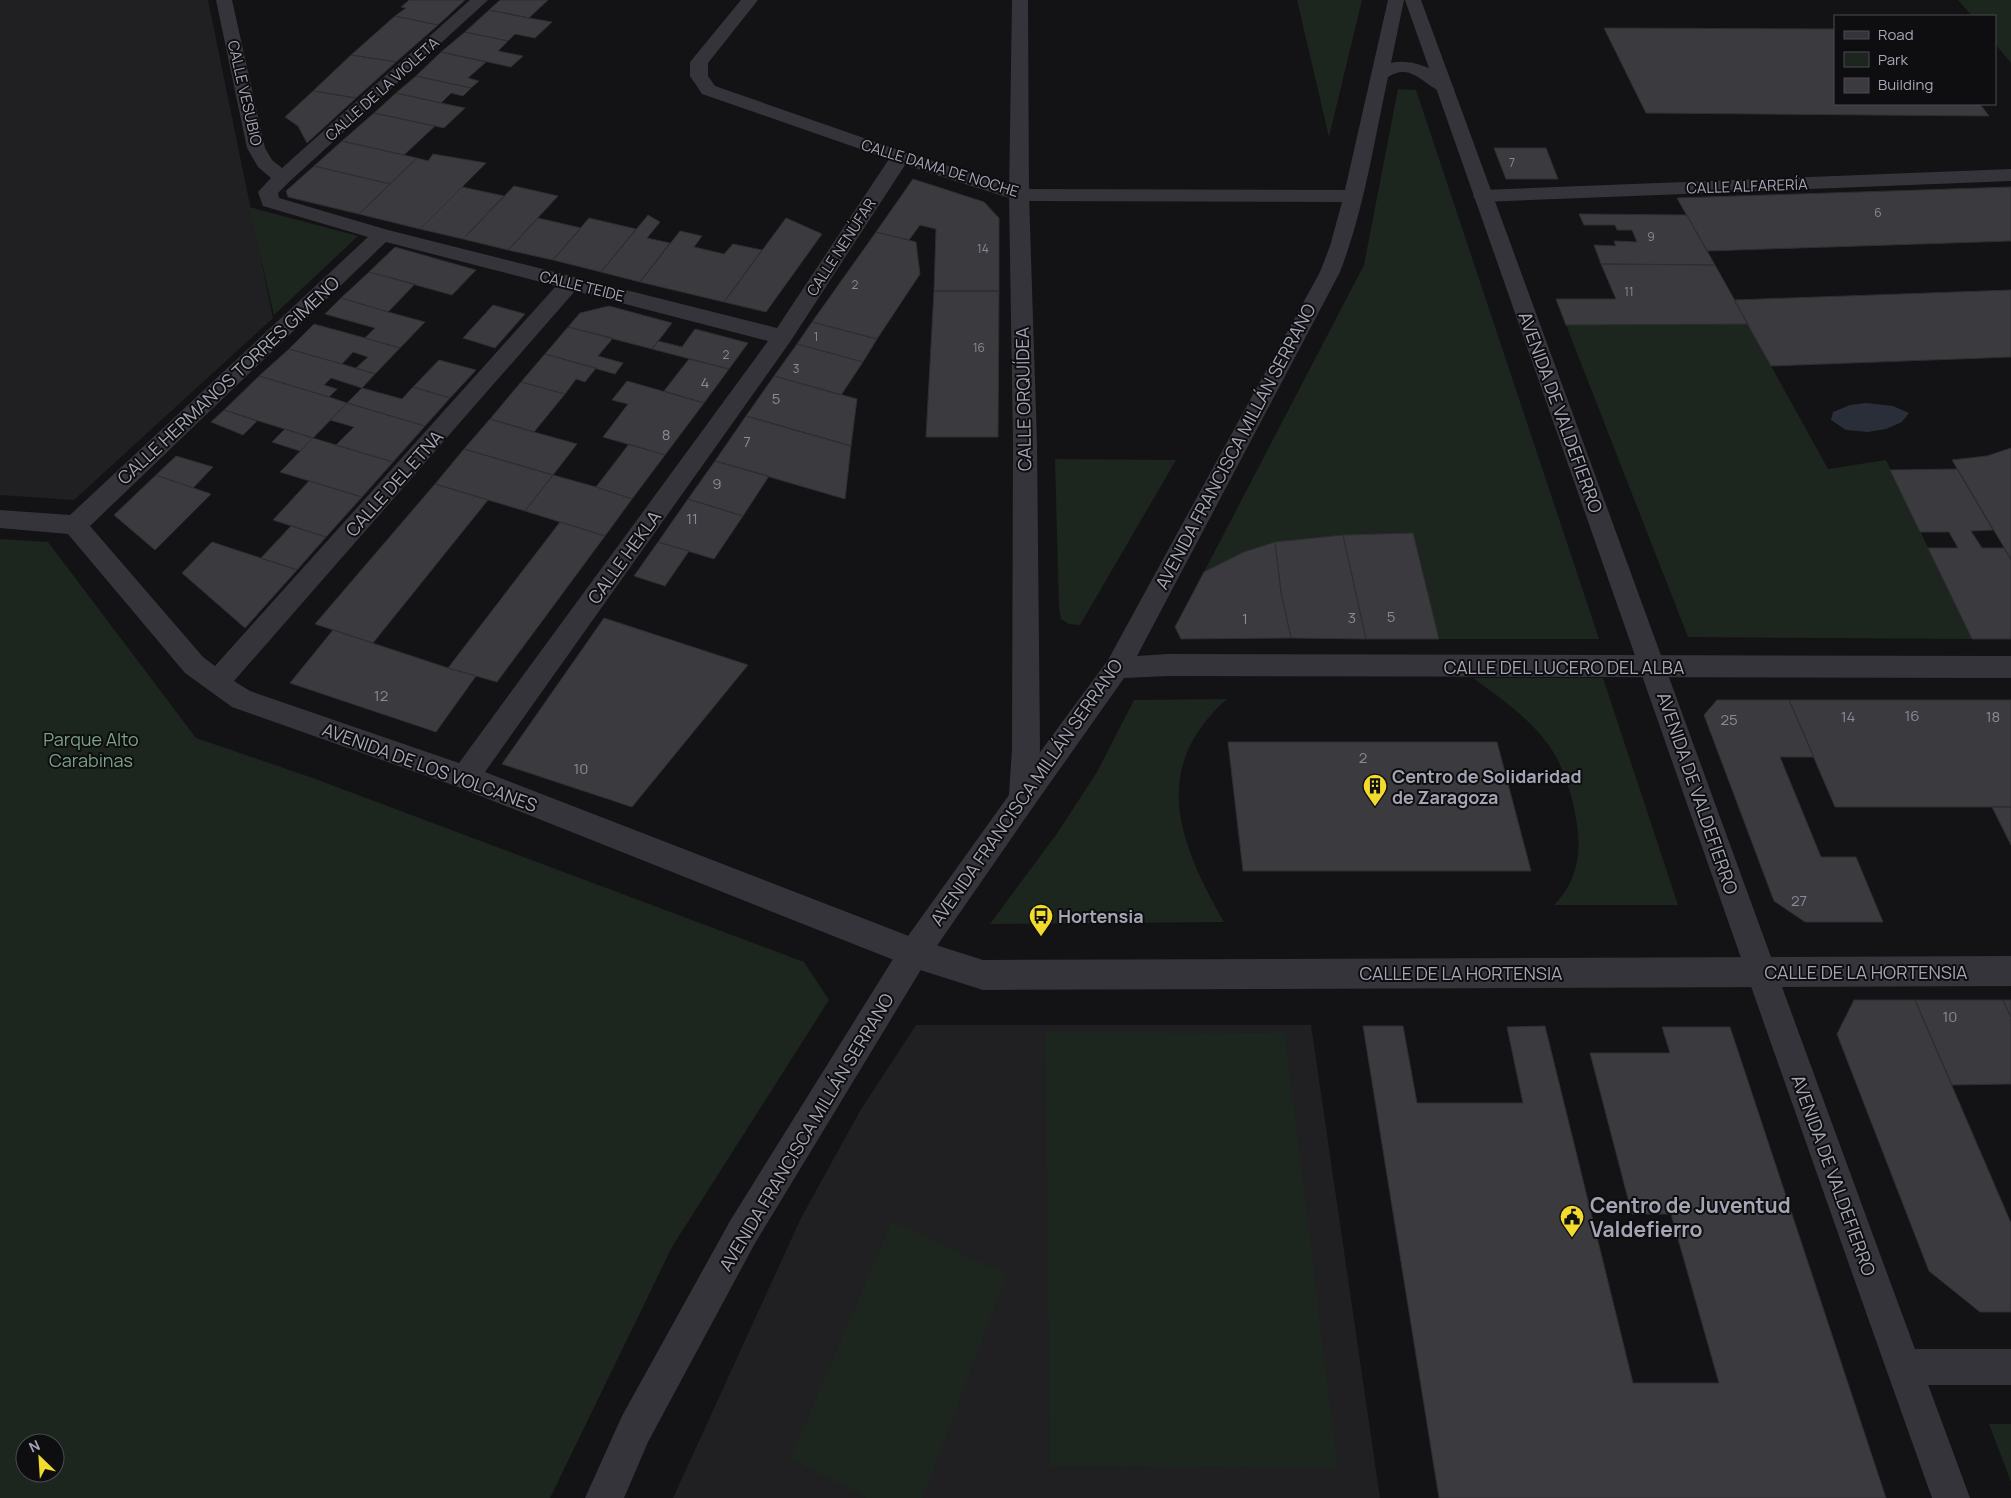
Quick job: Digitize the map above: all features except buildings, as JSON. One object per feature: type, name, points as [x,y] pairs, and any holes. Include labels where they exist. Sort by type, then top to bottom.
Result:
[{"type":"street","name":"CALLE VESUBIO","points":[[224,0],[256,148],[265,163],[282,178]]},
{"type":"street","name":"CALLE DE LA VIOLETA","points":[[382,235],[274,205],[270,202],[268,192],[480,0]]},
{"type":"street","name":"CALLE DAMA DE NOCHE","points":[[750,0],[699,62],[699,76],[708,90],[900,157],[1019,195],[1353,196]]},
{"type":"street","name":"CALLE ORQUÍDEA","points":[[1020,0],[1019,195],[1025,443],[1026,748],[1023,798]]},
{"type":"street","name":"AVENIDA FRANCISCA MILLÁN SERRANO","points":[[604,1498],[635,1429],[742,1233],[914,953],[1116,668],[1330,272],[1340,246],[1353,196],[1396,0]]},
{"type":"street","name":"AVENIDA DE VALDEFIERRO","points":[[1413,0],[1654,667],[1760,972],[1952,1498]]},
{"type":"street","points":[[1378,76],[1398,68],[1417,69],[1434,78],[1445,88]]},
{"type":"street","name":"CALLE NENÚFAR","points":[[782,336],[900,157]]},
{"type":"street","name":"CALLE ALFARERÍA","points":[[1483,196],[2011,175]]},
{"type":"street","name":"CALLE TEIDE","points":[[382,235],[782,336]]},
{"type":"street","name":"CALLE HERMANOS TORRES GIMENO","points":[[75,524],[382,235]]},
{"type":"street","name":"CALLE DEL ETNA","points":[[216,684],[571,283]]},
{"type":"street","name":"CALLE HEKLA","points":[[465,777],[782,336]]},
{"type":"street","points":[[0,519],[75,524]]},
{"type":"street","name":"AVENIDA DE LOS VOLCANES","points":[[75,524],[194,665],[216,684],[241,699],[465,777],[914,953]]},
{"type":"street","name":"CALLE DEL LUCERO DEL ALBA","points":[[1116,668],[1168,665],[2011,667]]},
{"type":"street","name":"CALLE DE LA HORTENSIA","points":[[914,953],[983,975],[2011,971]]},
{"type":"street","points":[[1904,1367],[2011,1367]]},
{"type":"shaded area","points":[[0,0],[208,0],[273,318],[74,500],[0,495]]},
{"type":"shaded area","points":[[1866,403],[1893,406],[1909,413],[1902,422],[1886,429],[1868,432],[1846,430],[1831,420],[1833,412],[1850,405]]},
{"type":"shaded area","points":[[916,1025],[1311,1025],[1380,1498],[673,1498],[801,1218],[860,1111]]},
{"type":"green space","points":[[1297,0],[1362,0],[1329,137]]},
{"type":"green space","points":[[1958,0],[2011,0],[2011,63],[1996,45],[1996,15],[1971,15]]},
{"type":"green space","points":[[1398,89],[1416,90],[1599,639],[1439,639],[1413,533],[1343,535],[1204,572],[1364,265]]},
{"type":"green space","points":[[249,207],[358,236],[274,315]]},
{"type":"green space","points":[[1748,324],[1828,469],[1886,460],[1972,639],[1688,637],[1566,325]]},
{"type":"green space","points":[[1055,459],[1176,460],[1080,625],[1069,624],[1061,619],[1059,608]]},
{"type":"green space","name":"Parque Alto Carabinas","points":[[0,539],[48,542],[196,738],[310,777],[804,962],[829,1000],[672,1247],[550,1498],[0,1498]]},
{"type":"green space","points":[[1473,678],[1603,678],[1678,905],[1554,905],[1572,879],[1578,850],[1577,823],[1566,780],[1556,757],[1540,734],[1519,713]]},
{"type":"green space","points":[[1227,699],[1202,725],[1187,752],[1180,780],[1179,808],[1185,836],[1195,864],[1224,922],[990,924],[1058,832],[1097,772],[1134,700]]},
{"type":"green space","points":[[1045,1032],[1285,1033],[1338,1468],[1050,1466]]},
{"type":"green space","points":[[892,1221],[1007,1274],[923,1498],[867,1498],[790,1459]]},
{"type":"green space","points":[[1989,1424],[2011,1424],[2011,1482]]},
{"type":"place","name":"Centro de Solidaridad de Zaragoza","points":[[1375,807]]},
{"type":"place","name":"Hortensia","points":[[1041,937]]},
{"type":"place","name":"Centro de Juventud Valdefierro","points":[[1572,1238]]}]
